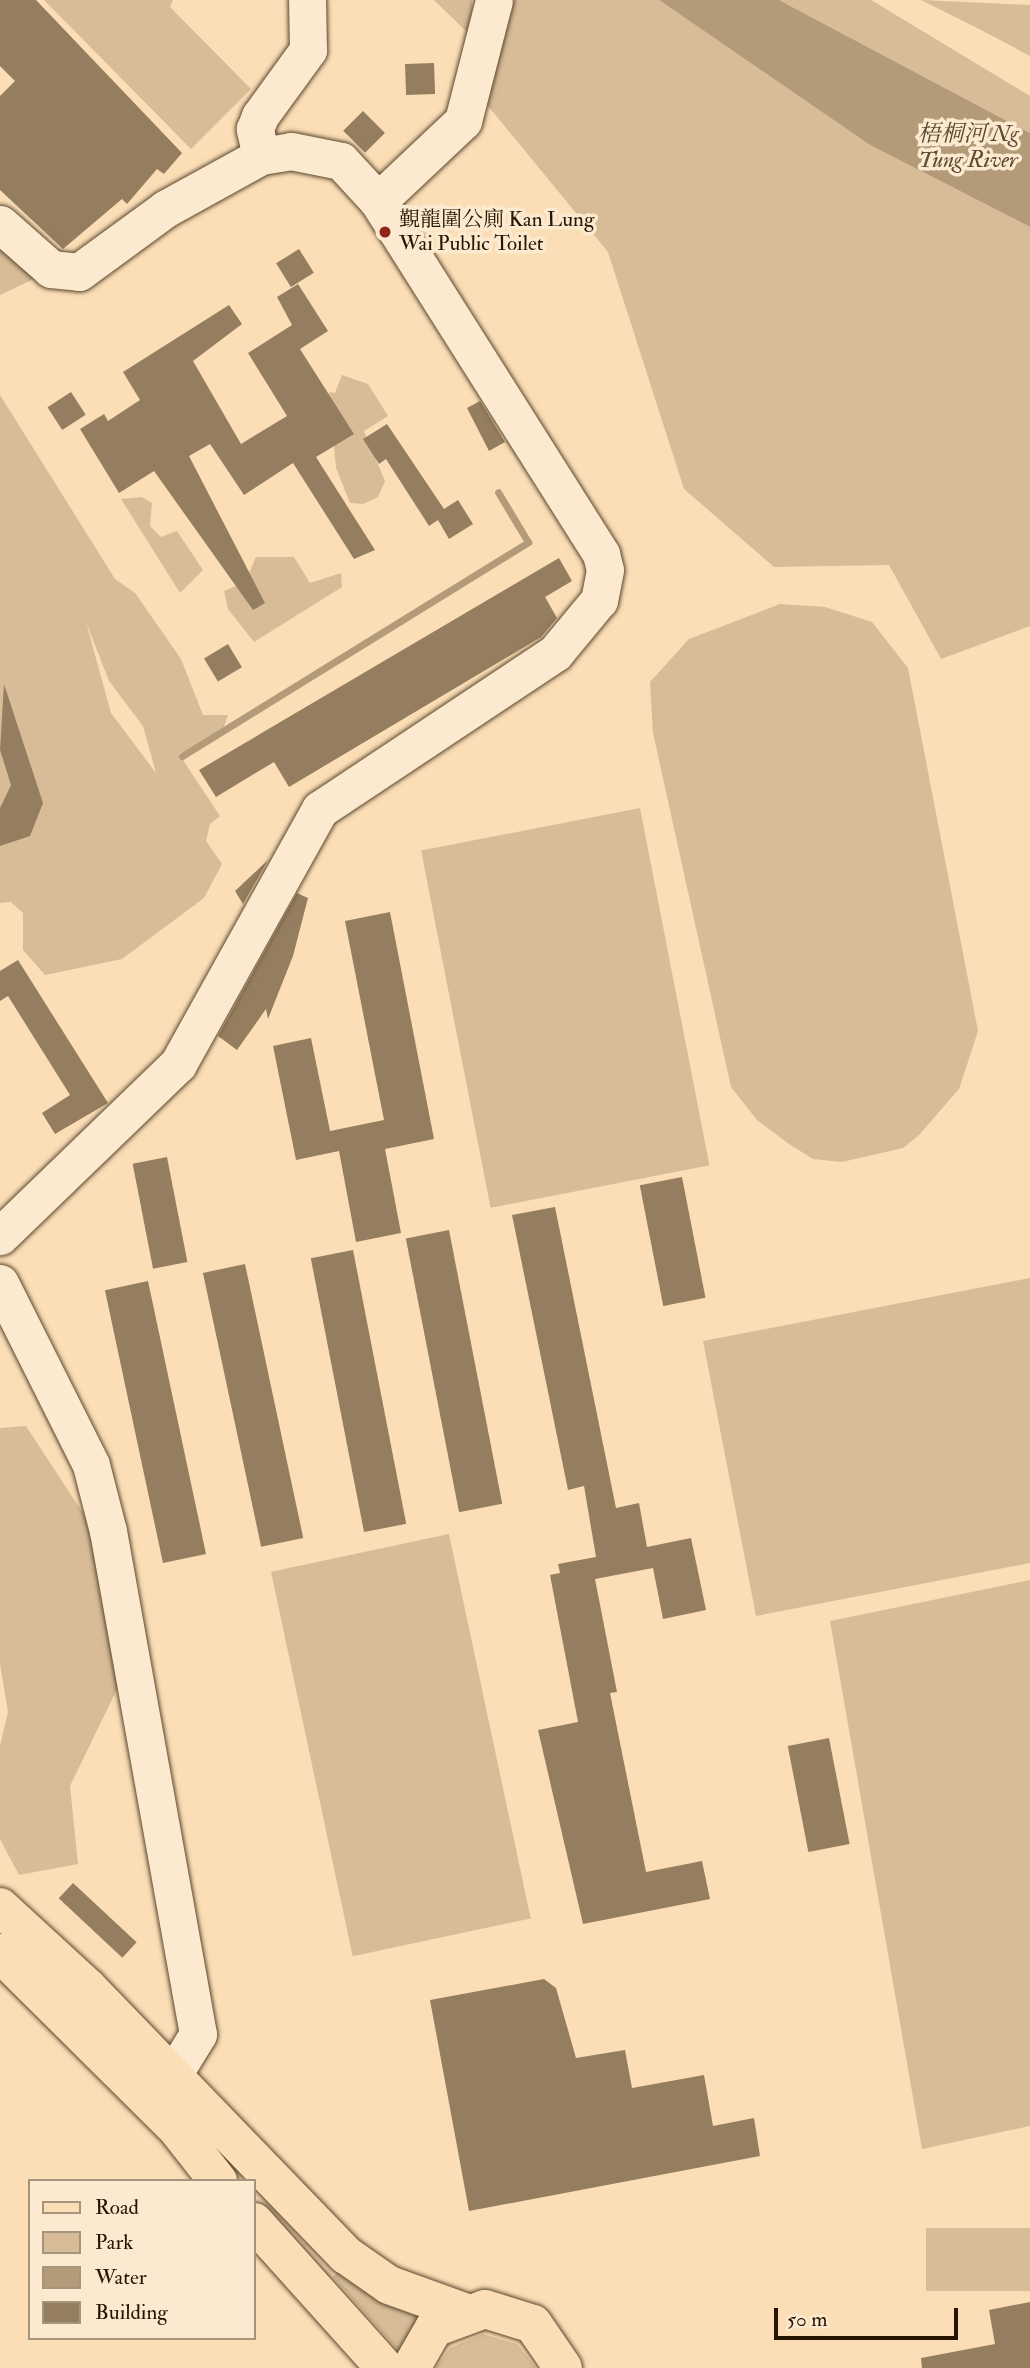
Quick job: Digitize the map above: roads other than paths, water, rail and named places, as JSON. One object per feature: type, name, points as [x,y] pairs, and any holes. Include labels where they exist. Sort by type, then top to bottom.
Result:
[{"type":"main road","points":[[0,1907],[173,2075],[346,2255],[389,2285],[464,2312]]},
{"type":"main road","points":[[0,1953],[178,2130],[216,2179]]},
{"type":"main road","points":[[256,2224],[386,2368]]},
{"type":"main road","points":[[411,2368],[434,2329],[464,2312],[493,2309],[523,2318],[550,2340],[563,2368]]},
{"type":"street","points":[[261,156],[255,129],[260,116],[308,50],[307,0]]},
{"type":"street","points":[[378,201],[463,121],[494,0]]},
{"type":"street","points":[[0,224],[51,269],[79,272],[165,209],[261,156],[291,151],[341,161],[378,201],[601,554],[600,600],[535,669],[320,809],[178,1064],[0,1237]]},
{"type":"street","points":[[0,1283],[92,1465],[108,1531],[198,2034],[173,2075]]},
{"type":"water","name":"梧桐河 Ng Tung River","points":[[659,0],[779,0],[1030,133],[1030,227],[870,145]]},
{"type":"waterway","points":[[182,756],[528,542],[498,492]]},
{"type":"place","name":"覲龍圍公廁 Kan Lung Wai Public Toilet","points":[[385,232]]}]
